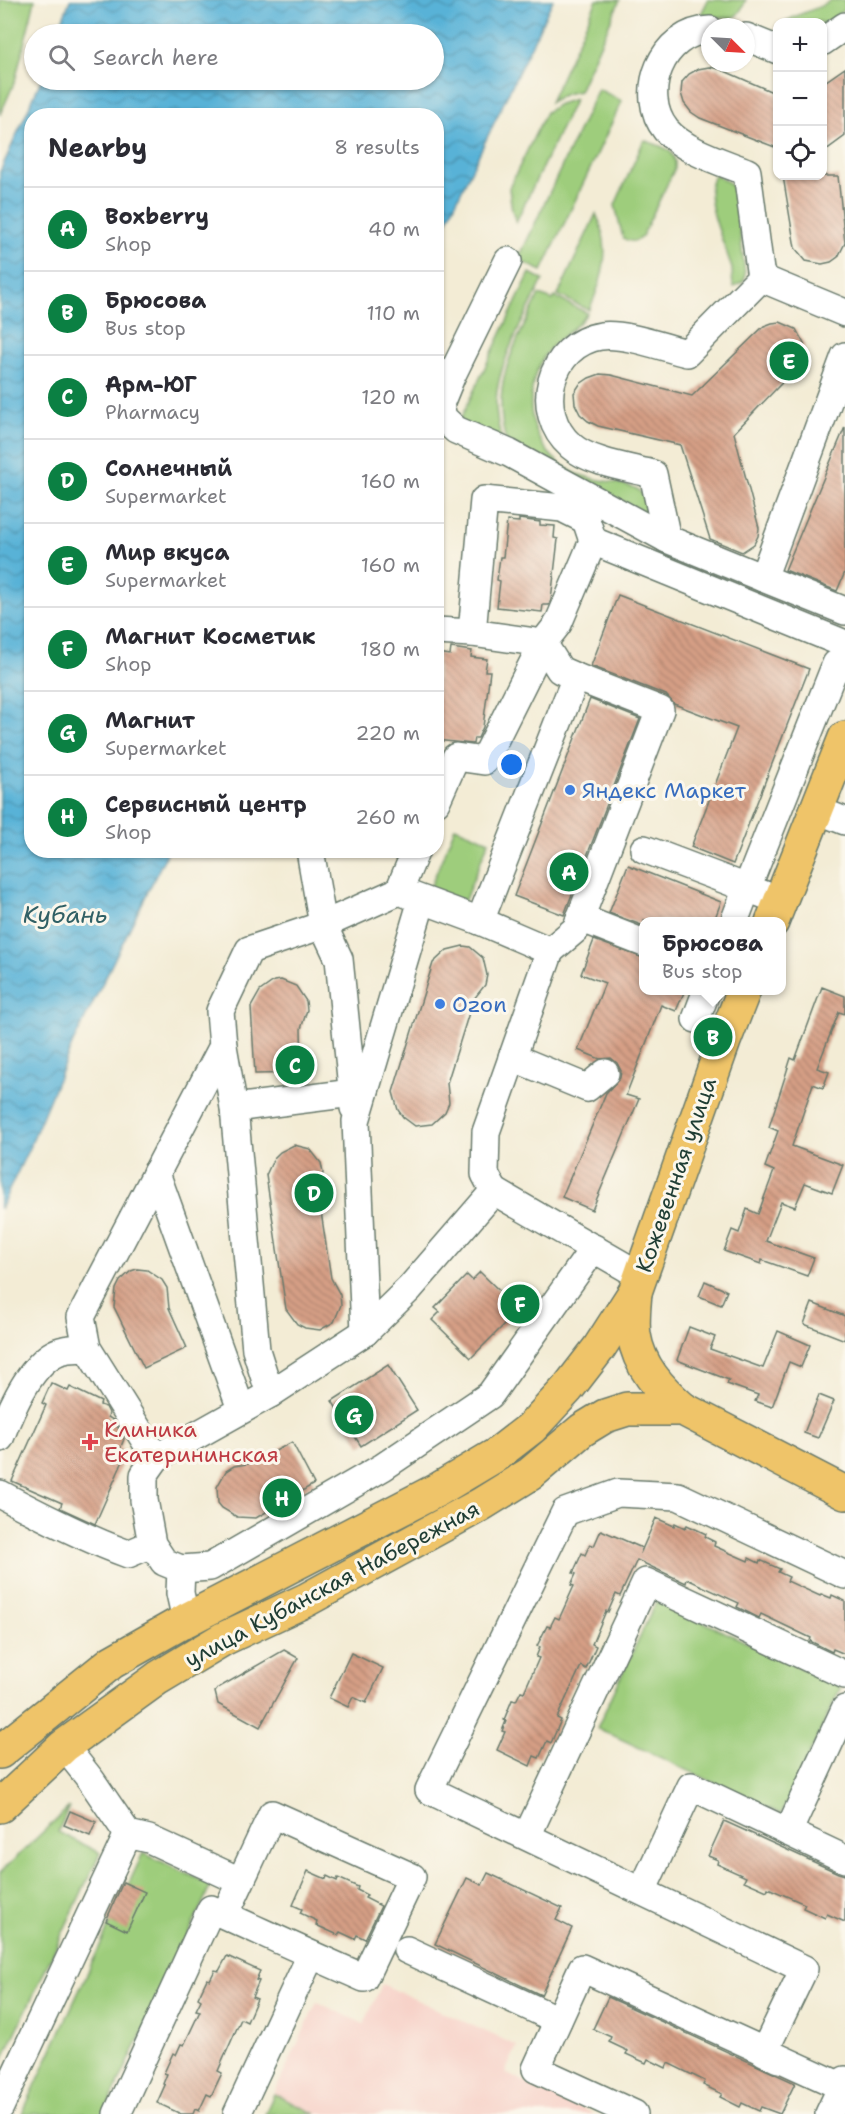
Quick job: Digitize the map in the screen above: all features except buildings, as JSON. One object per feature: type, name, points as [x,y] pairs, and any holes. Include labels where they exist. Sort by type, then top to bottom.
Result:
[{"type":"main road","points":[[776,911],[831,815],[845,738]]},
{"type":"main road","name":"Кожевенная улица","points":[[638,1284],[742,995]]},
{"type":"main road","points":[[638,1284],[634,1336],[653,1381],[683,1409],[845,1493]]},
{"type":"main road","name":"улица Кубанская Набережная","points":[[0,1752],[112,1662],[186,1620],[439,1489],[496,1455],[531,1428],[568,1388],[599,1348],[638,1284]]},
{"type":"main road","name":"улица Кубанская Набережная","points":[[0,1806],[64,1746],[158,1678],[223,1639],[306,1600],[480,1505],[530,1474],[582,1430],[604,1416],[627,1409],[683,1409]]},
{"type":"street","points":[[827,39],[845,26]]},
{"type":"street","points":[[701,32],[686,36],[669,49],[657,68],[653,88],[655,110],[665,129],[681,144],[747,172],[761,278]]},
{"type":"street","points":[[755,41],[773,48]]},
{"type":"street","points":[[444,394],[508,261]]},
{"type":"street","points":[[761,278],[845,313]]},
{"type":"street","points":[[667,539],[653,474],[589,456],[571,447],[558,431],[549,412],[548,392],[554,372],[565,355],[582,343],[601,336],[622,337],[687,353],[761,278]]},
{"type":"street","points":[[763,578],[845,356]]},
{"type":"street","points":[[444,418],[456,430],[509,453],[667,539],[845,611]]},
{"type":"street","points":[[446,756],[484,761],[543,643],[558,624],[592,541],[586,520],[562,508],[484,500],[472,633]]},
{"type":"street","points":[[592,541],[845,644]]},
{"type":"street","points":[[444,632],[472,633],[543,643],[560,670],[660,710],[576,929],[550,951],[486,1132],[485,1174],[494,1191],[594,1248],[638,1284]]},
{"type":"street","points":[[736,917],[837,664],[845,667]]},
{"type":"street","points":[[480,921],[576,677]]},
{"type":"street","points":[[644,849],[747,888],[776,911]]},
{"type":"street","points":[[310,858],[323,925],[339,959],[356,1121],[365,1332]]},
{"type":"street","points":[[356,1121],[410,896],[415,858]]},
{"type":"street","points":[[270,1394],[256,1350],[234,1108],[223,1046],[220,1011],[249,950],[410,896],[480,921],[550,951]]},
{"type":"street","points":[[580,918],[639,941]]},
{"type":"street","points":[[696,1019],[705,995]]},
{"type":"street","points":[[156,1458],[87,1348],[81,1317],[223,1046]]},
{"type":"street","points":[[512,1057],[587,1088],[605,1073]]},
{"type":"street","points":[[234,1108],[352,1093]]},
{"type":"street","points":[[156,1173],[241,1409]]},
{"type":"street","points":[[494,1191],[410,1288],[365,1332],[270,1394],[156,1458],[144,1475],[144,1500],[152,1544],[164,1562],[181,1569],[210,1567],[382,1467],[490,1395],[594,1248]]},
{"type":"street","points":[[0,1438],[8,1415],[35,1368],[61,1350],[87,1348]]},
{"type":"street","points":[[829,2114],[844,2085],[764,2052],[804,1969],[429,1790],[565,1512],[618,1493],[678,1497],[845,1575]]},
{"type":"street","points":[[0,1494],[35,1513],[128,1554],[152,1544]]},
{"type":"street","points":[[181,1569],[180,1593],[186,1620]]},
{"type":"street","points":[[526,1836],[646,1582],[845,1675]]},
{"type":"street","points":[[788,1832],[845,1709]]},
{"type":"street","points":[[64,1746],[128,1834],[149,1839],[240,1881]]},
{"type":"street","points":[[642,1892],[692,1786],[845,1859]]},
{"type":"street","points":[[117,2114],[211,1909],[225,1916],[310,1955],[364,1978],[412,1876],[272,1814],[225,1916]]},
{"type":"street","points":[[0,2107],[128,1834]]},
{"type":"street","points":[[407,1950],[558,2020]]},
{"type":"street","points":[[237,2114],[310,1955]]},
{"type":"street","points":[[634,2114],[536,2069],[582,1968],[778,2058]]},
{"type":"shaded area","points":[[382,1984],[517,2046],[505,2073],[594,2114],[316,2114],[274,2094],[317,2002],[364,2024]]},
{"type":"green space","points":[[0,0],[35,0],[29,24],[24,24],[24,45],[15,81],[0,115]]},
{"type":"green space","points":[[597,0],[620,0],[579,91],[565,94],[550,102]]},
{"type":"green space","points":[[708,0],[746,0],[742,9],[733,18],[701,14]]},
{"type":"green space","points":[[831,0],[845,0],[845,9],[827,23],[827,18],[792,18],[796,16]]},
{"type":"green space","points":[[598,89],[622,101],[542,271],[518,260]]},
{"type":"green space","points":[[575,99],[516,222],[509,188],[546,112],[559,104]]},
{"type":"green space","points":[[644,140],[670,152],[675,161],[675,168],[642,236],[636,241],[631,241],[623,238],[615,205]]},
{"type":"green space","points":[[715,175],[728,182],[735,191],[745,274],[744,281],[734,287],[732,269],[712,207],[711,183]]},
{"type":"green space","points":[[596,214],[604,238],[605,250],[599,286],[589,310],[558,295]]},
{"type":"green space","points":[[530,273],[543,280],[501,372],[496,403],[503,444],[458,424]]},
{"type":"green space","points":[[539,295],[553,300],[555,297],[587,313],[550,349],[537,371],[532,388],[531,405],[538,437],[559,463],[575,473],[637,489],[644,496],[647,514],[506,441],[502,420],[503,382],[514,348]]},
{"type":"green space","points":[[455,827],[489,841],[464,902],[430,888]]},
{"type":"green space","points":[[657,1600],[841,1687],[781,1814],[597,1728]]},
{"type":"green space","points":[[69,1807],[58,1832],[100,1853],[0,2066],[0,1873]]},
{"type":"green space","points":[[143,1853],[211,1885],[104,2114],[22,2114]]},
{"type":"green space","points":[[274,2094],[316,2114],[265,2114]]},
{"type":"water","name":"Кубань","points":[[70,0],[553,0],[444,227],[444,108],[29,108],[37,90],[444,90],[444,24],[61,24]]},
{"type":"water","name":"Кубань","points":[[24,118],[24,858],[165,858],[73,1043],[30,1146],[0,1209],[0,172]]},
{"type":"place","name":"Мир вкуса","points":[[789,361]]},
{"type":"place","name":"Яндекс Маркет","points":[[570,790]]},
{"type":"place","name":"Boxberry","points":[[569,872]]},
{"type":"place","name":"Ozon","points":[[440,1004]]},
{"type":"place","name":"Брюсова","points":[[713,1037]]},
{"type":"place","name":"Арм-ЮГ","points":[[295,1065]]},
{"type":"place","name":"Солнечный","points":[[314,1193]]},
{"type":"place","name":"Магнит Косметик","points":[[520,1304]]},
{"type":"place","name":"Магнит","points":[[354,1415]]},
{"type":"place","name":"Клиника Екатерининская","points":[[90,1442]]},
{"type":"place","name":"Сервисный центр","points":[[282,1498]]}]
